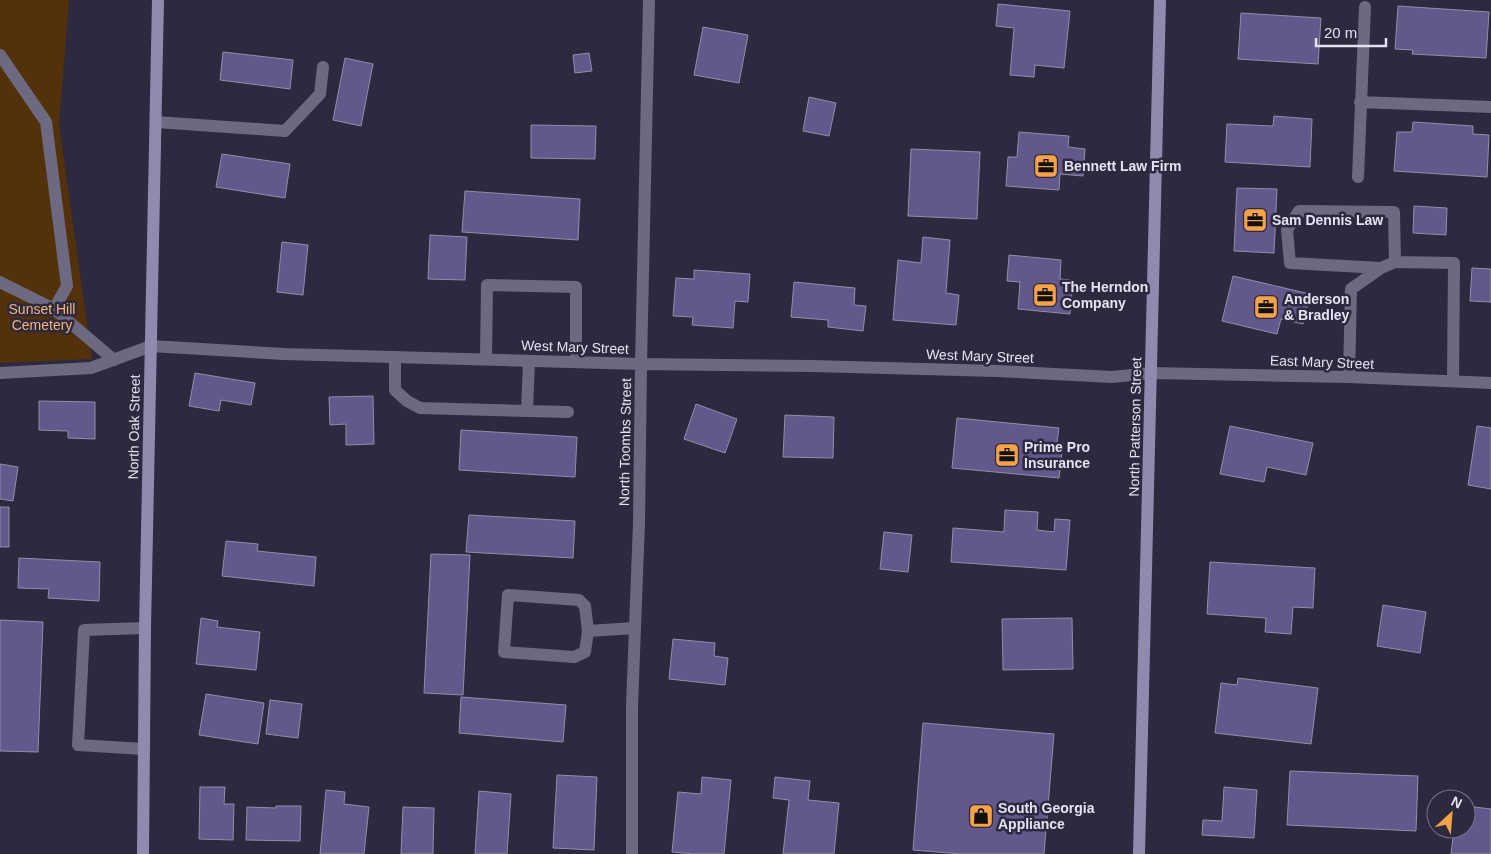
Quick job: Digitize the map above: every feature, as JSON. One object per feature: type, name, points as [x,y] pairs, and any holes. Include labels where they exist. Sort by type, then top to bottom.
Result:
[{"type":"main road","name":"North Oak Street","points":[[143,854],[145,628],[158,0]]},
{"type":"main road","name":"North Patterson Street","points":[[1139,854],[1160,0]]},
{"type":"street","name":"North Toombs Street","points":[[632,854],[632,706],[639,523],[649,0]]},
{"type":"street","points":[[1358,177],[1365,7]]},
{"type":"street","points":[[0,55],[46,122],[67,286],[54,309]]},
{"type":"street","points":[[156,122],[285,131],[320,94],[324,67]]},
{"type":"street","points":[[1360,102],[1491,107]]},
{"type":"street","points":[[1381,268],[1290,263],[1287,230],[1299,211],[1394,212],[1394,262]]},
{"type":"street","points":[[1349,377],[1351,289],[1381,268],[1394,262],[1454,263],[1453,382]]},
{"type":"street","points":[[0,282],[54,309],[114,360]]},
{"type":"street","points":[[486,359],[487,286],[576,287],[576,362]]},
{"type":"street","name":"West Mary Street","points":[[0,372],[90,368],[151,346],[284,354],[641,364],[998,370],[1112,377],[1152,373]]},
{"type":"street","points":[[395,357],[395,390],[407,401],[420,408],[568,412]]},
{"type":"street","points":[[527,411],[529,360]]},
{"type":"street","name":"East Mary Street","points":[[1152,373],[1349,377],[1491,383]]},
{"type":"street","points":[[508,595],[579,600],[585,606],[588,631],[585,652],[574,657],[504,652],[508,595]]},
{"type":"street","points":[[144,749],[78,745],[84,630],[145,628]]},
{"type":"street","points":[[588,631],[635,628]]},
{"type":"green space","name":"Sunset Hill Cemetery","points":[[0,0],[69,0],[59,125],[92,359],[0,363]]},
{"type":"building","points":[[998,4],[1070,11],[1064,68],[1035,65],[1034,77],[1010,75],[1014,28],[996,26]]},
{"type":"building","points":[[1398,6],[1489,12],[1486,58],[1412,54],[1413,50],[1395,49]]},
{"type":"building","points":[[1241,13],[1321,18],[1318,64],[1238,59]]},
{"type":"building","points":[[703,27],[748,35],[739,83],[694,75]]},
{"type":"building","points":[[223,52],[293,60],[290,89],[220,80]]},
{"type":"building","points":[[589,53],[592,71],[575,73],[573,55]]},
{"type":"building","points":[[345,58],[373,64],[361,126],[333,120]]},
{"type":"building","points":[[809,97],[836,103],[829,136],[803,131]]},
{"type":"building","points":[[1274,116],[1312,119],[1310,167],[1225,162],[1227,124],[1273,126]]},
{"type":"building","points":[[1413,122],[1473,126],[1473,134],[1489,135],[1487,177],[1394,171],[1397,132],[1412,132]]},
{"type":"building","points":[[531,125],[596,126],[595,159],[531,158]]},
{"type":"building","name":"Bennett Law Firm","points":[[1019,132],[1069,136],[1068,147],[1085,149],[1083,176],[1060,174],[1059,190],[1006,186],[1008,157],[1017,157]]},
{"type":"building","points":[[911,149],[980,152],[977,219],[908,216]]},
{"type":"building","points":[[222,154],[290,164],[285,198],[216,187]]},
{"type":"building","name":"Sam Dennis Law","points":[[1237,188],[1277,189],[1274,253],[1234,251]]},
{"type":"building","points":[[465,191],[580,199],[578,240],[462,232]]},
{"type":"building","points":[[1414,206],[1447,208],[1446,235],[1413,233]]},
{"type":"building","points":[[430,235],[467,237],[465,280],[428,279]]},
{"type":"building","points":[[923,237],[950,240],[946,293],[959,295],[956,325],[893,320],[898,260],[921,263]]},
{"type":"building","points":[[282,242],[308,245],[303,295],[277,292]]},
{"type":"building","name":"The Herndon Company","points":[[1009,255],[1061,260],[1060,279],[1073,280],[1070,314],[1018,309],[1020,282],[1007,281]]},
{"type":"building","points":[[1472,268],[1491,269],[1491,302],[1470,301]]},
{"type":"building","points":[[694,270],[750,274],[748,302],[735,301],[733,328],[692,325],[693,317],[673,316],[676,278],[694,279]]},
{"type":"building","name":"Anderson & Bradley","points":[[1233,276],[1310,294],[1303,324],[1281,319],[1277,334],[1222,321]]},
{"type":"building","points":[[794,282],[855,288],[854,305],[866,306],[863,331],[828,327],[828,320],[791,317]]},
{"type":"building","points":[[195,373],[255,383],[251,405],[221,400],[219,411],[189,406]]},
{"type":"building","points":[[373,396],[374,444],[346,445],[346,424],[330,425],[329,397]]},
{"type":"building","points":[[39,401],[95,402],[95,439],[68,438],[68,431],[39,430]]},
{"type":"building","points":[[696,404],[737,419],[725,453],[684,439]]},
{"type":"building","points":[[785,415],[834,417],[833,458],[783,457]]},
{"type":"building","name":"Prime Pro Insurance","points":[[957,418],[1059,428],[1057,443],[1063,443],[1059,478],[952,468]]},
{"type":"building","points":[[1230,426],[1313,443],[1306,475],[1267,467],[1264,482],[1220,474]]},
{"type":"building","points":[[1477,426],[1491,428],[1491,489],[1468,485]]},
{"type":"building","points":[[461,430],[577,437],[575,477],[459,470]]},
{"type":"building","points":[[0,464],[18,467],[13,501],[0,499]]},
{"type":"building","points":[[0,507],[9,507],[9,547],[0,547]]},
{"type":"building","points":[[1005,510],[1038,512],[1037,530],[1054,532],[1055,519],[1070,520],[1066,570],[951,562],[953,528],[1004,532]]},
{"type":"building","points":[[469,515],[575,521],[573,558],[466,552]]},
{"type":"building","points":[[884,532],[912,535],[908,572],[880,569]]},
{"type":"building","points":[[226,541],[258,544],[257,551],[316,557],[314,586],[222,576]]},
{"type":"building","points":[[431,554],[470,555],[463,695],[424,693]]},
{"type":"building","points":[[19,558],[100,562],[99,601],[48,598],[49,589],[18,588]]},
{"type":"building","points":[[1210,562],[1315,568],[1313,608],[1293,607],[1291,634],[1265,632],[1266,618],[1207,614]]},
{"type":"building","points":[[1383,605],[1426,612],[1420,653],[1377,646]]},
{"type":"building","points":[[201,618],[218,621],[217,627],[260,632],[256,670],[196,664]]},
{"type":"building","points":[[1072,618],[1073,669],[1003,670],[1002,619]]},
{"type":"building","points":[[0,620],[43,622],[38,752],[0,751]]},
{"type":"building","points":[[673,639],[715,643],[714,656],[728,658],[725,685],[669,679]]},
{"type":"building","points":[[1238,678],[1318,688],[1311,744],[1215,733],[1221,683],[1237,685]]},
{"type":"building","points":[[206,694],[264,703],[258,744],[199,735]]},
{"type":"building","points":[[461,697],[566,705],[563,742],[459,733]]},
{"type":"building","points":[[270,700],[302,704],[298,738],[266,734]]},
{"type":"building","name":"South Georgia Appliance","points":[[923,723],[1054,734],[1044,854],[962,854],[913,850]]},
{"type":"building","points":[[1290,771],[1418,776],[1416,831],[1287,825]]},
{"type":"building","points":[[557,775],[597,777],[594,850],[553,848]]},
{"type":"building","points":[[702,777],[731,780],[724,854],[672,852],[678,792],[701,794]]},
{"type":"building","points":[[775,777],[810,781],[808,800],[839,803],[834,854],[783,854],[789,800],[773,798]]},
{"type":"building","points":[[200,787],[225,787],[224,804],[234,804],[233,840],[199,839]]},
{"type":"building","points":[[1224,787],[1257,790],[1254,838],[1202,835],[1203,820],[1222,821]]},
{"type":"building","points":[[326,790],[345,792],[344,804],[369,807],[364,854],[320,854]]},
{"type":"building","points":[[479,791],[511,794],[507,854],[475,854]]},
{"type":"building","points":[[276,806],[301,806],[300,841],[246,840],[247,807],[276,808]]},
{"type":"building","points":[[403,807],[434,808],[433,854],[401,854]]},
{"type":"building","points":[[1476,807],[1491,809],[1491,854],[1451,854],[1453,839],[1476,839]]},
{"type":"place","name":"Bennett Law Firm","points":[[1046,166]]},
{"type":"place","name":"Sam Dennis Law","points":[[1255,220]]},
{"type":"place","name":"The Herndon Company","points":[[1045,295]]},
{"type":"place","name":"Anderson & Bradley","points":[[1266,307]]},
{"type":"place","name":"Prime Pro Insurance","points":[[1007,455]]},
{"type":"place","name":"South Georgia Appliance","points":[[981,816]]}]
